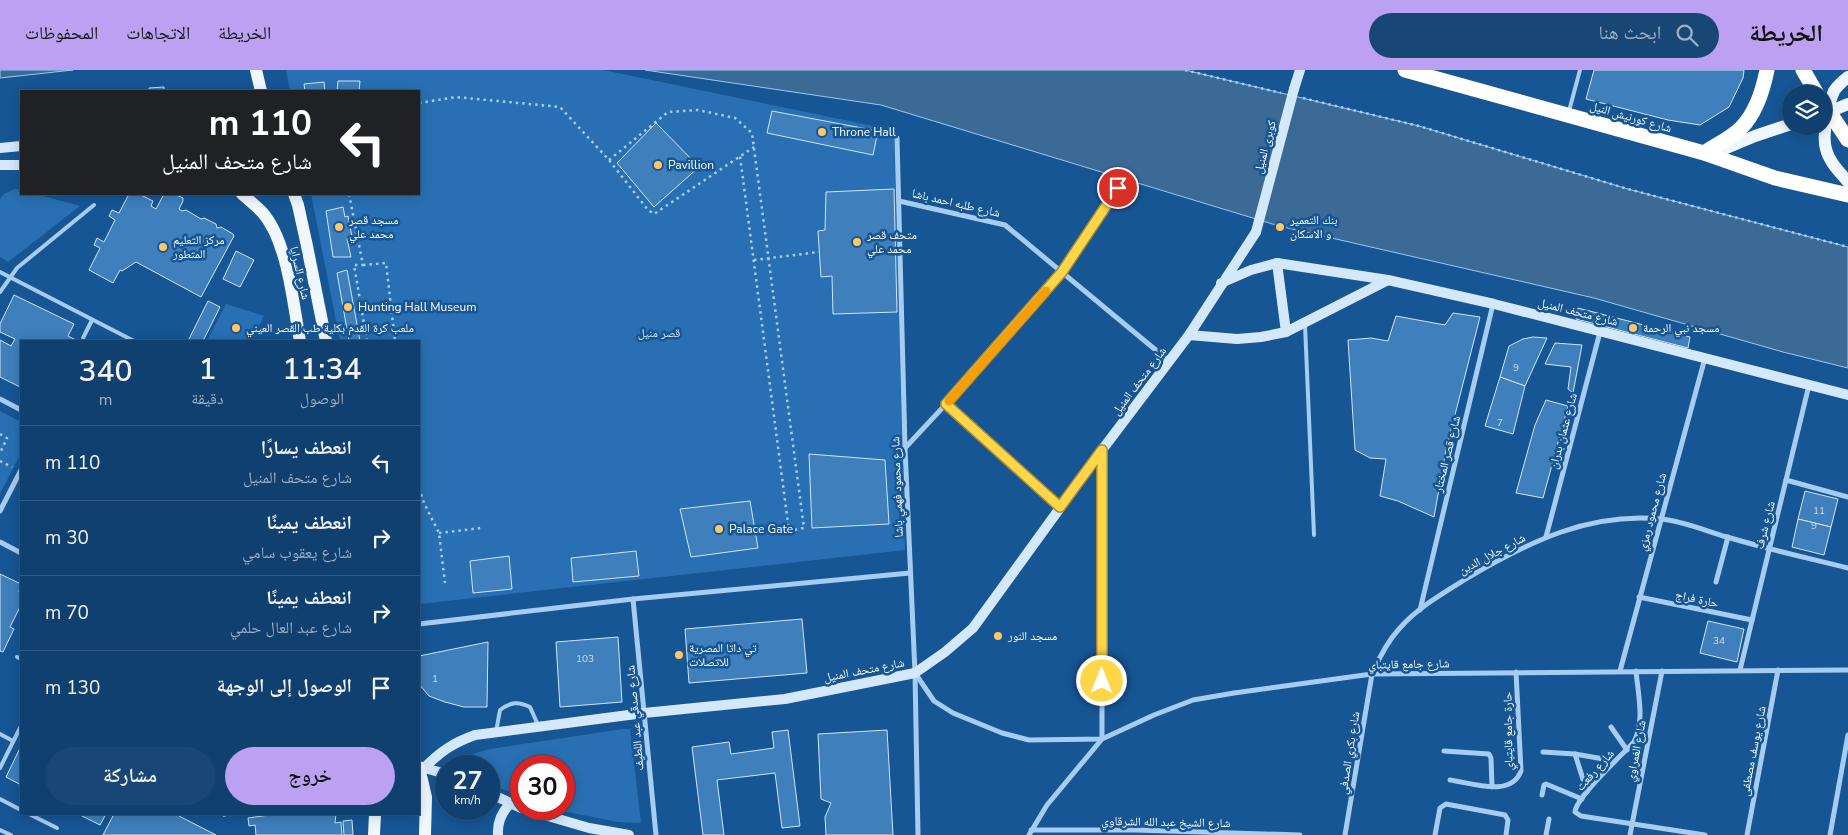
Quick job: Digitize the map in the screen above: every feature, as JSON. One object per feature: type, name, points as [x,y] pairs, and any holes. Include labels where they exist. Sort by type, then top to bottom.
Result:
[{"type":"highway","name":"شارع كورنيش النيل","points":[[1405,70],[1707,154],[1776,178],[1848,195]]},
{"type":"highway","points":[[1707,154],[1741,128],[1754,109],[1763,88],[1767,70]]},
{"type":"highway","points":[[1803,70],[1812,85]]},
{"type":"highway","points":[[1832,119],[1848,140]]},
{"type":"main road","points":[[257,74],[261,90]]},
{"type":"main road","points":[[1832,97],[1836,89],[1848,77]]},
{"type":"main road","points":[[1832,108],[1848,104]]},
{"type":"main road","points":[[1707,154],[1782,127]]},
{"type":"main road","points":[[1824,135],[1826,150],[1831,160],[1848,182]]},
{"type":"main road","name":"شارع السرايا","points":[[243,195],[263,213],[276,235],[285,260],[300,340]]},
{"type":"main road","name":"شارع السرايا","points":[[294,195],[302,221],[326,340]]},
{"type":"main road","points":[[421,767],[426,796],[425,835]]},
{"type":"main road","points":[[374,835],[375,815]]},
{"type":"street","name":"كوبرى المنيل","points":[[1256,232],[1300,70]]},
{"type":"street","name":"شارع محمود فهمي باشا","points":[[897,138],[905,448],[915,673],[918,835]]},
{"type":"street","points":[[0,148],[20,146]]},
{"type":"street","points":[[0,165],[20,165]]},
{"type":"street","points":[[905,448],[1062,272],[1118,188]]},
{"type":"street","name":"شارع طلبه احمد باشا","points":[[899,201],[1005,225],[1169,361]]},
{"type":"street","name":"شارع متحف المنيل","points":[[421,767],[456,742],[476,735],[644,713],[785,699],[915,673],[973,628],[1102,450],[1189,335],[1221,283],[1256,232]]},
{"type":"street","name":"شارع متحف المنيل","points":[[1221,283],[1251,270],[1277,263],[1388,280],[1494,304],[1848,395]]},
{"type":"street","points":[[1277,263],[1286,332]]},
{"type":"street","points":[[1189,335],[1237,338],[1261,337],[1286,332],[1388,280]]},
{"type":"street","name":"شارع قصر المختار","points":[[1419,610],[1494,304]]},
{"type":"street","name":"شارع عثمان بدران","points":[[1546,537],[1600,331]]},
{"type":"street","name":"شارع محمود رمزي","points":[[1620,672],[1705,358]]},
{"type":"street","name":"شارع شرف","points":[[1740,670],[1809,385]]},
{"type":"street","points":[[0,399],[20,409]]},
{"type":"street","points":[[946,404],[1060,507]]},
{"type":"street","points":[[915,673],[934,701],[953,713],[1002,733],[1029,740],[1102,739],[1102,450]]},
{"type":"street","points":[[0,511],[20,472]]},
{"type":"street","points":[[1786,480],[1848,497]]},
{"type":"street","name":"شارع جلال الدين","points":[[1372,674],[1388,643],[1399,628],[1419,610],[1448,590],[1501,559],[1546,537],[1573,528],[1602,522],[1660,519],[1848,568]]},
{"type":"street","points":[[1716,582],[1728,537]]},
{"type":"street","points":[[0,542],[20,552]]},
{"type":"street","points":[[420,624],[634,599],[910,573]]},
{"type":"street","name":"حارة فراج","points":[[1639,597],[1752,620]]},
{"type":"street","name":"شارع صدقي عبد اللطيف","points":[[634,599],[656,835]]},
{"type":"street","name":"شارع يوسف مصطفى","points":[[1747,835],[1778,670]]},
{"type":"street","name":"شارع جامع قايتباي","points":[[1030,832],[1047,805],[1067,779],[1102,739],[1154,715],[1193,700],[1372,674],[1848,670]]},
{"type":"street","name":"شارع رفعت","points":[[1636,671],[1640,721],[1639,733],[1627,750],[1587,792],[1575,810],[1579,816],[1705,835]]},
{"type":"street","name":"شارع الغمراوي","points":[[1630,835],[1662,671]]},
{"type":"street","name":"حارة جامع قايتباي","points":[[1450,780],[1492,787],[1511,784],[1516,781],[1521,771],[1516,672]]},
{"type":"street","name":"شارع بكري الصدفي","points":[[1345,835],[1372,674]]},
{"type":"street","points":[[1611,727],[1627,750]]},
{"type":"street","points":[[1830,835],[1848,735]]},
{"type":"street","points":[[1444,751],[1489,754],[1491,758],[1492,787]]},
{"type":"street","points":[[1543,752],[1575,754],[1615,762]]},
{"type":"street","points":[[1575,754],[1587,792]]},
{"type":"street","points":[[421,767],[435,771]]},
{"type":"street","points":[[1542,795],[1544,785],[1546,784],[1582,800]]},
{"type":"street","points":[[498,835],[501,815],[510,804],[500,799]]},
{"type":"street","points":[[1435,835],[1440,808],[1446,804],[1503,814],[1508,820],[1506,835]]},
{"type":"street","points":[[1546,835],[1549,819]]},
{"type":"street","points":[[563,820],[589,828],[629,835]]},
{"type":"street","name":"شارع الشيخ عبد الله الشرقاوي","points":[[1030,832],[1300,835]]},
{"type":"lane","points":[[1568,114],[1580,70]]},
{"type":"lane","points":[[0,292],[9,277],[26,260],[94,205]]},
{"type":"lane","points":[[0,272],[132,340]]},
{"type":"lane","points":[[83,338],[92,320]]},
{"type":"lane","points":[[1305,322],[1314,535]]},
{"type":"lane","points":[[496,732],[500,710],[509,704],[520,702],[530,707],[539,727]]},
{"type":"lane","points":[[0,768],[20,728]]},
{"type":"lane","points":[[0,734],[13,741]]},
{"type":"lane","points":[[0,799],[20,809]]},
{"type":"lane","points":[[31,815],[57,828]]},
{"type":"lane","points":[[0,830],[11,835]]},
{"type":"path","points":[[1185,70],[1293,93],[1419,126],[1628,189],[1848,247]]},
{"type":"path","points":[[420,103],[456,96],[560,107],[609,160],[648,210],[654,214],[754,147]]},
{"type":"path","points":[[609,160],[668,112],[698,110],[735,118],[752,133],[804,528],[789,531],[740,156]]},
{"type":"path","points":[[349,195],[363,265]]},
{"type":"path","points":[[754,260],[820,252]]},
{"type":"path","points":[[367,340],[354,265],[386,263],[395,340]]},
{"type":"path","points":[[0,434],[8,438],[0,453]]},
{"type":"path","points":[[0,461],[7,464]]},
{"type":"path","points":[[420,491],[439,533],[445,583]]},
{"type":"path","points":[[439,533],[480,528]]},
{"type":"green space","name":"قصر منيل","points":[[286,70],[603,70],[878,127],[894,135],[905,550],[420,604],[420,340],[340,340],[311,195],[420,195],[420,90],[290,90]]},
{"type":"green space","points":[[15,189],[20,190],[20,195],[40,195],[80,206],[8,262],[0,257],[0,199],[4,194]]},
{"type":"green space","name":"ملعب كرة القدم بكلية طب القصر العيني","points":[[226,304],[264,316],[252,340],[208,340]]},
{"type":"green space","points":[[0,411],[20,421],[20,455],[0,494]]},
{"type":"green space","points":[[630,729],[641,823],[618,822],[575,814],[575,755],[510,755],[510,792],[500,788],[500,755],[469,755],[490,749]]},
{"type":"shaded area","points":[[0,70],[73,70],[0,78]]},
{"type":"shaded area","points":[[645,70],[1185,70],[1419,126],[1628,189],[1848,247],[1848,368],[1783,352],[1594,298],[1279,226],[881,105]]},
{"type":"building","points":[[1594,70],[1744,70],[1743,78],[1729,107],[1700,125],[1668,120],[1586,99]]},
{"type":"building","points":[[338,81],[360,81],[359,90],[337,90]]},
{"type":"building","points":[[324,82],[325,90],[305,90],[304,84]]},
{"type":"building","points":[[164,87],[164,90],[149,90],[149,88]]},
{"type":"building","name":"Throne Hall","points":[[772,111],[878,131],[873,155],[767,133]]},
{"type":"building","name":"Pavillion","points":[[656,123],[699,167],[654,207],[617,163]]},
{"type":"building","name":"متحف قصر محمد علي","points":[[894,189],[897,312],[833,314],[832,276],[821,277],[818,231],[825,230],[826,192]]},
{"type":"building","name":"مركز التعليم المتطور","points":[[128,195],[141,195],[153,201],[151,206],[156,209],[163,195],[176,195],[183,198],[179,209],[182,211],[186,210],[201,219],[204,218],[216,224],[217,228],[221,227],[233,234],[234,236],[201,297],[136,262],[122,271],[120,270],[113,283],[89,270],[100,248],[94,245],[97,238],[104,242],[115,220],[109,216],[112,210],[119,213]]},
{"type":"building","name":"مسجد قصر محمد علي","points":[[343,207],[345,217],[348,216],[352,237],[347,239],[351,257],[333,257],[326,211]]},
{"type":"building","points":[[236,251],[254,260],[240,287],[223,279]]},
{"type":"building","name":"Hunting Hall Museum","points":[[347,270],[360,340],[349,340],[337,273]]},
{"type":"building","points":[[14,295],[74,324],[68,336],[76,340],[20,340],[20,387],[0,377],[0,340],[11,346],[15,339],[0,332],[0,324]]},
{"type":"building","points":[[208,301],[220,307],[204,340],[188,340]]},
{"type":"building","name":"مسجد نبي الرحمة","points":[[1578,308],[1690,337],[1688,348],[1576,319]]},
{"type":"building","points":[[1453,313],[1480,317],[1446,450],[1434,517],[1398,501],[1380,496],[1386,459],[1370,458],[1355,450],[1348,340],[1371,338],[1388,341],[1396,316],[1445,325]]},
{"type":"building","points":[[1533,337],[1547,338],[1525,386],[1500,377],[1509,346],[1523,339]]},
{"type":"building","points":[[1555,343],[1582,345],[1573,393],[1568,389],[1571,367],[1545,364]]},
{"type":"building","points":[[1500,377],[1525,386],[1513,434],[1485,426]]},
{"type":"building","points":[[1546,400],[1568,406],[1543,498],[1516,493],[1535,425]]},
{"type":"building","points":[[809,454],[885,460],[889,524],[812,528]]},
{"type":"building","points":[[1805,491],[1838,499],[1831,527],[1798,519]]},
{"type":"building","name":"Palace Gate","points":[[750,501],[758,548],[691,557],[680,509]]},
{"type":"building","points":[[1798,519],[1831,527],[1824,555],[1792,547]]},
{"type":"building","points":[[636,551],[639,576],[573,582],[571,558]]},
{"type":"building","points":[[509,556],[512,589],[473,593],[470,561]]},
{"type":"building","points":[[0,574],[20,584],[20,607],[10,627],[14,629],[3,652],[0,651]]},
{"type":"building","points":[[802,619],[807,673],[689,683],[685,629]]},
{"type":"building","points":[[1708,621],[1744,629],[1737,662],[1700,653]]},
{"type":"building","points":[[618,637],[622,702],[560,707],[556,642]]},
{"type":"building","points":[[488,642],[487,707],[464,707],[429,696],[420,685],[420,656]]},
{"type":"building","points":[[788,730],[800,826],[782,828],[775,773],[717,780],[724,835],[703,835],[692,747],[729,742],[731,754],[774,748],[772,732]]},
{"type":"building","points":[[887,730],[893,835],[826,835],[825,817],[831,803],[821,799],[818,734]]},
{"type":"building","points":[[20,748],[20,784],[6,777]]},
{"type":"building","points":[[80,815],[105,815],[100,825]]},
{"type":"building","points":[[113,815],[180,815],[216,835],[103,835]]},
{"type":"building","points":[[270,815],[336,815],[335,823],[341,822],[342,835],[256,835],[255,825],[249,826],[248,818]]},
{"type":"building","points":[[352,820],[353,835],[344,835],[343,821]]},
{"type":"slow traffic","points":[[949,401],[1046,291]]},
{"type":"place","name":"Throne Hall","points":[[822,132]]},
{"type":"place","name":"Pavillion","points":[[658,165]]},
{"type":"place","name":"مسجد قصر محمد علي","points":[[339,227]]},
{"type":"place","name":"بنك التعمير و الاسكان","points":[[1280,227]]},
{"type":"place","name":"متحف قصر محمد علي","points":[[857,242]]},
{"type":"place","name":"مركز التعليم المتطور","points":[[163,247]]},
{"type":"place","name":"Hunting Hall Museum","points":[[348,307]]},
{"type":"place","name":"ملعب كرة القدم بكلية طب القصر العيني","points":[[236,328]]},
{"type":"place","name":"مسجد نبي الرحمة","points":[[1633,328]]},
{"type":"place","name":"Palace Gate","points":[[719,529]]},
{"type":"place","name":"مسجد النور","points":[[998,636]]},
{"type":"place","name":"تي داتا المصرية للاتصلات","points":[[679,655]]},
{"type":"route","points":[[1102,681],[1102,450],[1060,507],[946,404],[1062,272],[1118,188]]}]
